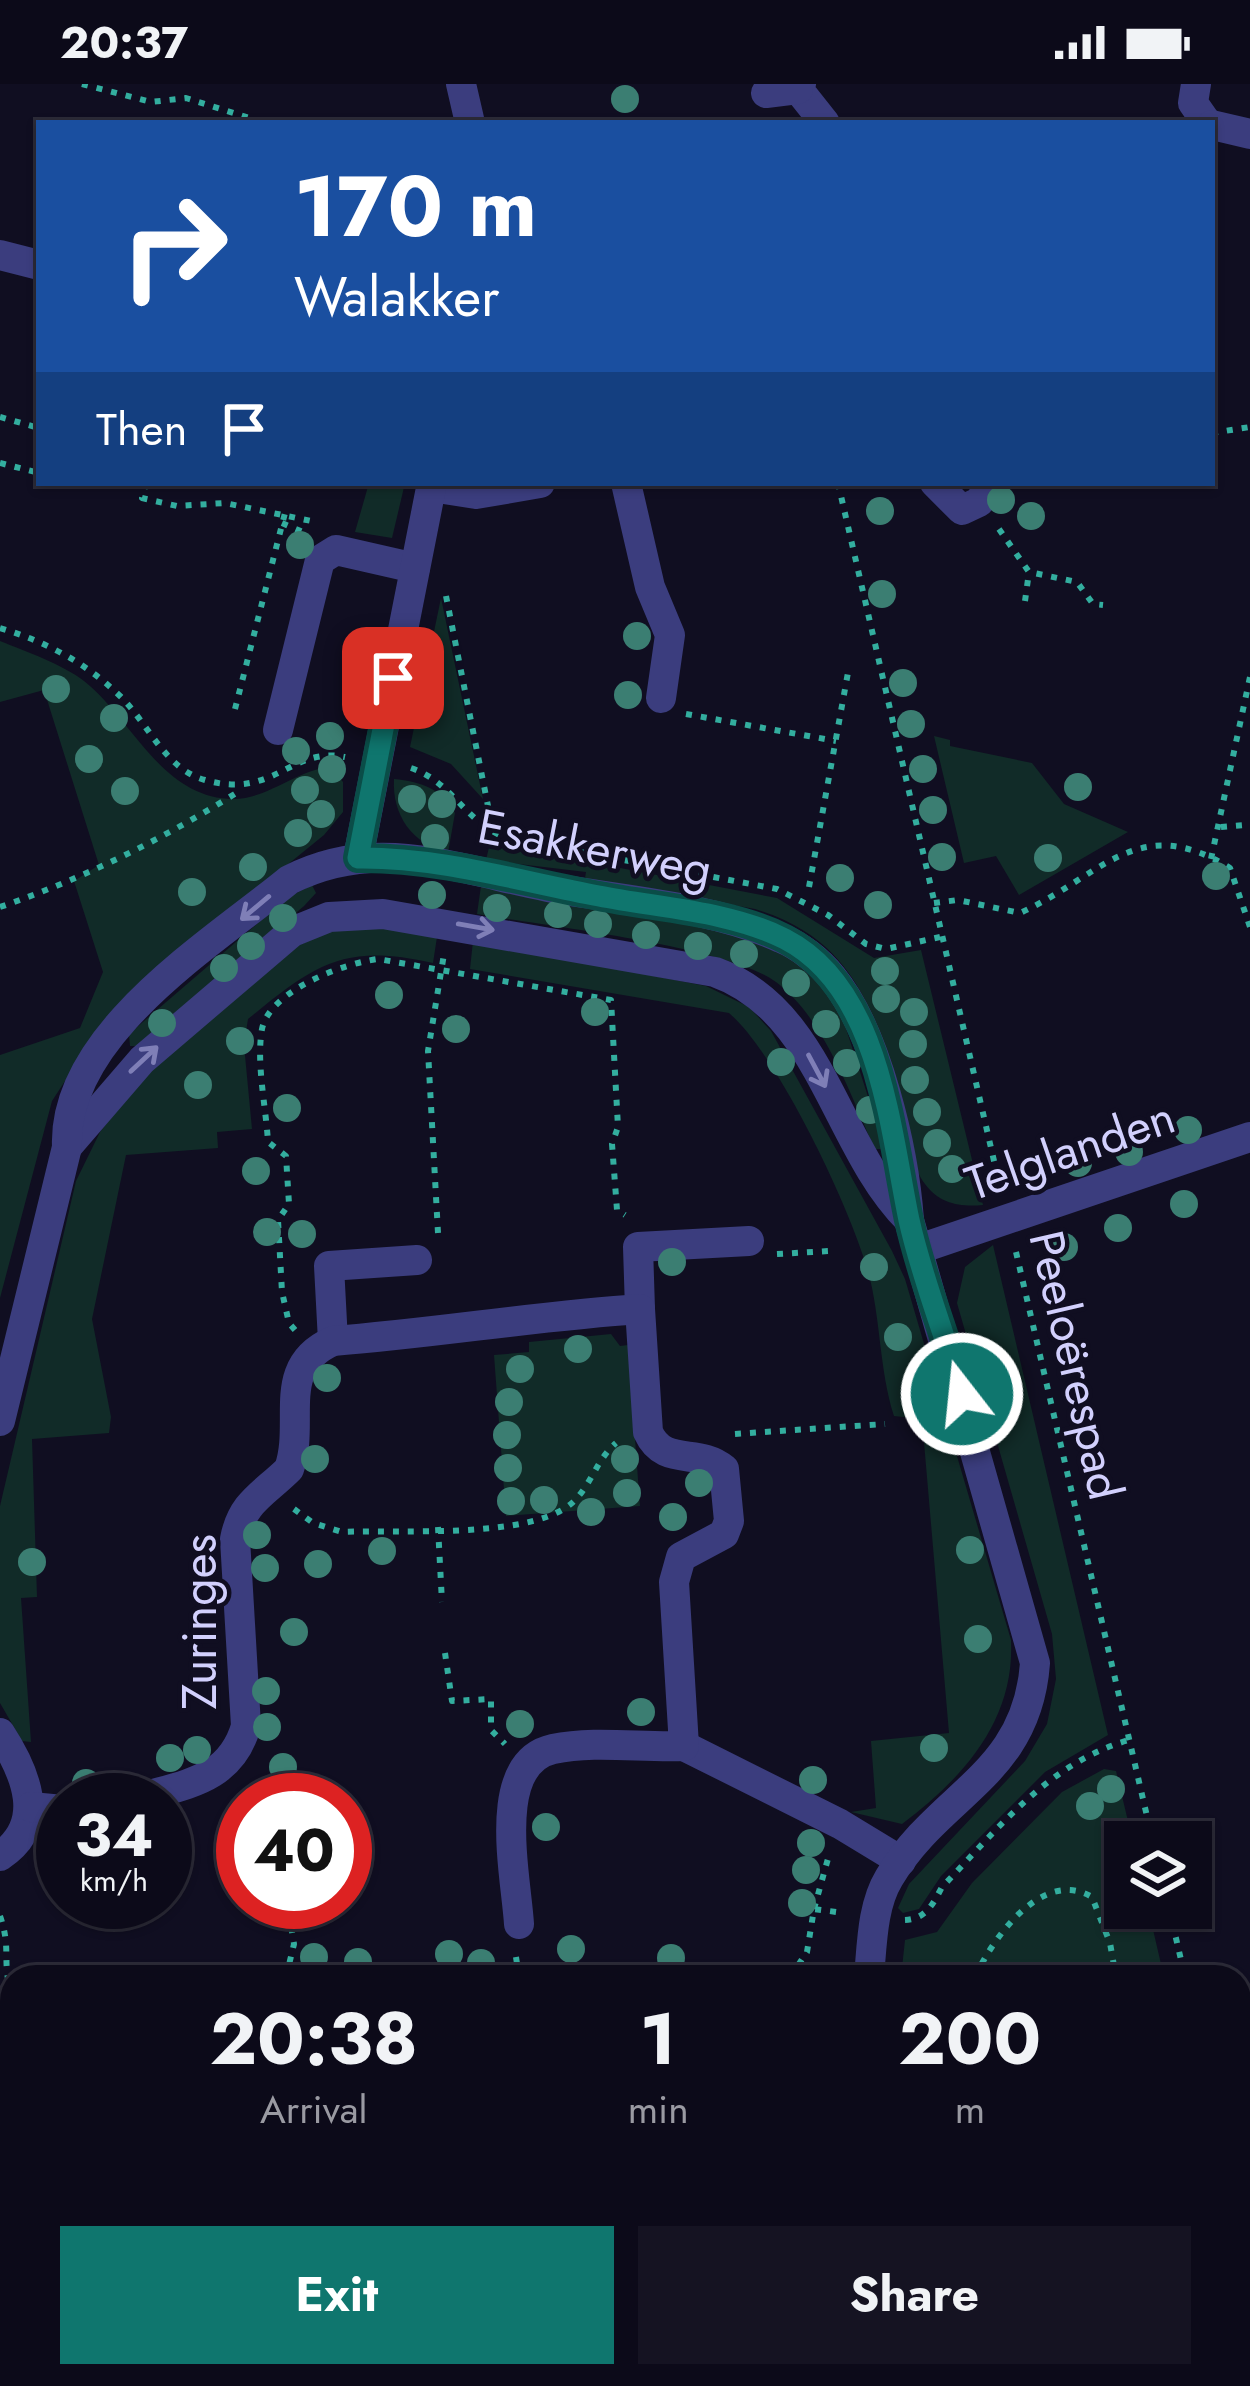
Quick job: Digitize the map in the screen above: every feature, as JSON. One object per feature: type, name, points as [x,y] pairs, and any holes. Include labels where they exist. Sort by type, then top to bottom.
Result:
[{"type":"street","points":[[461,84],[469,120]]},
{"type":"street","points":[[1196,84],[1193,103],[1207,120]]},
{"type":"street","points":[[766,94],[811,97]]},
{"type":"street","points":[[1215,125],[1250,134]]},
{"type":"street","points":[[0,255],[36,265]]},
{"type":"street","points":[[360,914],[358,858],[432,486]]},
{"type":"street","points":[[437,486],[476,494],[523,486]]},
{"type":"street","points":[[627,486],[650,587],[670,634],[661,698]]},
{"type":"street","points":[[938,486],[962,510],[985,493]]},
{"type":"street","points":[[278,730],[320,560],[336,550],[415,568]]},
{"type":"street","name":"Esakkerweg","points":[[0,1421],[67,1147],[66,1117],[90,1062],[129,1013],[289,880],[317,866],[358,858],[434,862],[730,921],[785,939],[831,976],[852,1006],[900,1152],[914,1234],[1035,1663],[1032,1702],[1013,1742],[887,1880],[877,1918],[882,1965]]},
{"type":"street","name":"Esakkerweg","points":[[67,1147],[142,1060],[292,932],[329,917],[360,914],[449,922],[715,972],[757,991],[802,1044],[862,1160],[914,1234]]},
{"type":"street","name":"Telglanden","points":[[914,1234],[1008,1219],[1250,1137]]},
{"type":"street","points":[[684,1746],[674,1582],[681,1557],[724,1534],[729,1520],[724,1468],[714,1460],[665,1454],[655,1448],[648,1432],[638,1247],[749,1241]]},
{"type":"street","name":"Zuringes","points":[[192,1781],[237,1754],[246,1726],[235,1539],[242,1512],[292,1459],[292,1398],[300,1365],[324,1344],[328,1266],[428,1248]]},
{"type":"street","points":[[324,1344],[470,1329],[494,1319],[640,1309]]},
{"type":"street","points":[[0,1733],[21,1772],[31,1807],[20,1839],[0,1856]]},
{"type":"street","points":[[519,1924],[512,1787],[525,1764],[550,1749],[684,1746],[840,1824],[901,1861]]},
{"type":"street","points":[[31,1807],[36,1807]]},
{"type":"path","points":[[82,84],[151,102],[186,98],[256,120]]},
{"type":"path","points":[[0,417],[36,427]]},
{"type":"path","points":[[1215,433],[1250,428]]},
{"type":"path","points":[[0,463],[36,471]]},
{"type":"path","points":[[145,486],[142,498],[177,506],[225,503],[340,529],[336,550]]},
{"type":"path","name":"Peeloërespad","points":[[839,486],[1148,1821]]},
{"type":"path","points":[[985,493],[1029,572],[1024,601]]},
{"type":"path","points":[[283,518],[302,529]]},
{"type":"path","points":[[235,709],[283,518]]},
{"type":"path","points":[[415,568],[446,593],[490,816]]},
{"type":"path","points":[[1029,572],[1077,581],[1093,604],[1103,605]]},
{"type":"path","points":[[0,628],[38,640],[91,670],[122,698],[182,769],[199,779],[244,788]]},
{"type":"path","points":[[809,887],[848,667]]},
{"type":"path","points":[[1211,859],[1250,676]]},
{"type":"path","points":[[661,698],[674,712],[836,740]]},
{"type":"path","points":[[0,907],[62,886],[190,822],[244,788],[324,753],[432,776],[476,824],[506,838],[777,889],[827,915],[866,944],[886,950],[940,937]]},
{"type":"path","points":[[1221,827],[1244,825]]},
{"type":"path","points":[[934,903],[958,900],[1021,913],[1153,842],[1171,842],[1230,868],[1250,927]]},
{"type":"path","points":[[428,1248],[428,1051],[449,922]]},
{"type":"path","points":[[324,1344],[289,1323],[282,1292],[278,1220],[289,1204],[286,1156],[268,1142],[262,1030],[275,1009],[315,978],[344,964],[378,959],[611,1000],[617,1210],[627,1217],[628,1238],[638,1247]]},
{"type":"path","points":[[749,1241],[765,1255],[829,1251]]},
{"type":"path","points":[[714,1460],[733,1434],[885,1424]]},
{"type":"path","points":[[268,1488],[313,1523],[342,1532],[530,1524],[554,1516],[575,1501],[602,1456],[619,1441],[648,1432]]},
{"type":"path","points":[[438,1527],[442,1602]]},
{"type":"path","points":[[445,1653],[452,1701],[491,1700],[491,1730],[525,1764]]},
{"type":"path","points":[[814,1909],[918,1919],[1049,1778],[1081,1757],[1129,1740]]},
{"type":"path","points":[[798,1965],[807,1952],[814,1909],[840,1824]]},
{"type":"path","points":[[984,1965],[1014,1923],[1045,1892],[1075,1887],[1092,1897],[1103,1920],[1113,1965]]},
{"type":"path","points":[[0,1916],[10,1946],[3,1965]]},
{"type":"path","points":[[289,1965],[292,1929]]},
{"type":"path","points":[[1174,1929],[1182,1965]]},
{"type":"green space","points":[[368,486],[404,486],[392,538],[355,532]]},
{"type":"green space","points":[[441,598],[483,799],[451,764],[410,747]]},
{"type":"green space","points":[[0,641],[84,681],[150,755],[187,786],[209,796],[234,799],[330,767],[343,782],[343,812],[324,835],[228,913],[93,1038],[52,1101],[0,1298],[0,1055],[80,1028],[103,972],[74,881],[99,865],[44,690],[0,702]]},
{"type":"green space","points":[[934,736],[950,740],[950,746],[1032,763],[1064,804],[1128,832],[1019,895],[996,856],[964,863]]},
{"type":"green space","points":[[394,779],[429,788],[449,804],[455,813],[448,853],[424,843],[407,826],[397,804]]},
{"type":"green space","points":[[490,843],[777,898],[874,958],[921,950],[983,1205],[944,1200],[921,1178],[874,1021],[861,992],[821,943],[792,924],[755,909],[585,878],[586,872],[486,860]]},
{"type":"green space","points":[[312,885],[316,893],[304,906],[139,1046],[130,1046],[129,1034],[287,898]]},
{"type":"green space","points":[[481,886],[753,937],[804,964],[839,1007],[885,1149],[875,1149],[846,1082],[809,1016],[776,982],[752,969],[678,948],[477,914]]},
{"type":"green space","points":[[373,924],[437,937],[433,963],[402,957],[353,957],[293,984],[248,1019],[244,1045],[252,1129],[217,1132],[218,1148],[126,1155],[92,1319],[111,1417],[109,1433],[32,1439],[37,1597],[21,1598],[31,1742],[22,1741],[0,1703],[0,1506],[76,1181],[100,1132],[139,1081],[299,945],[338,928]]},
{"type":"green space","points":[[473,941],[706,986],[749,1007],[771,1031],[892,1251],[905,1279],[1011,1640],[1004,1696],[981,1745],[945,1787],[902,1824],[851,1812],[876,1808],[871,1741],[949,1733],[922,1419],[894,1416],[868,1271],[829,1172],[769,1062],[729,1013],[470,969]]},
{"type":"green space","points":[[993,1245],[1108,1735],[1045,1772],[941,1876],[919,1909],[903,1913],[898,1908],[909,1884],[1025,1761],[1047,1724],[1056,1679],[1052,1634],[957,1303],[965,1267]]},
{"type":"green space","points":[[611,1334],[620,1346],[628,1345],[640,1506],[506,1516],[494,1355],[529,1352],[529,1342]]},
{"type":"green space","points":[[1104,1769],[1116,1771],[1128,1821],[1104,1821],[1104,1929],[1153,1929],[1161,1965],[902,1965],[905,1940],[937,1932],[972,1883],[1062,1792]]},
{"type":"route","points":[[393,678],[358,858],[434,862],[730,921],[785,939],[831,976],[852,1006],[870,1053],[900,1152],[909,1220],[962,1394]]}]
